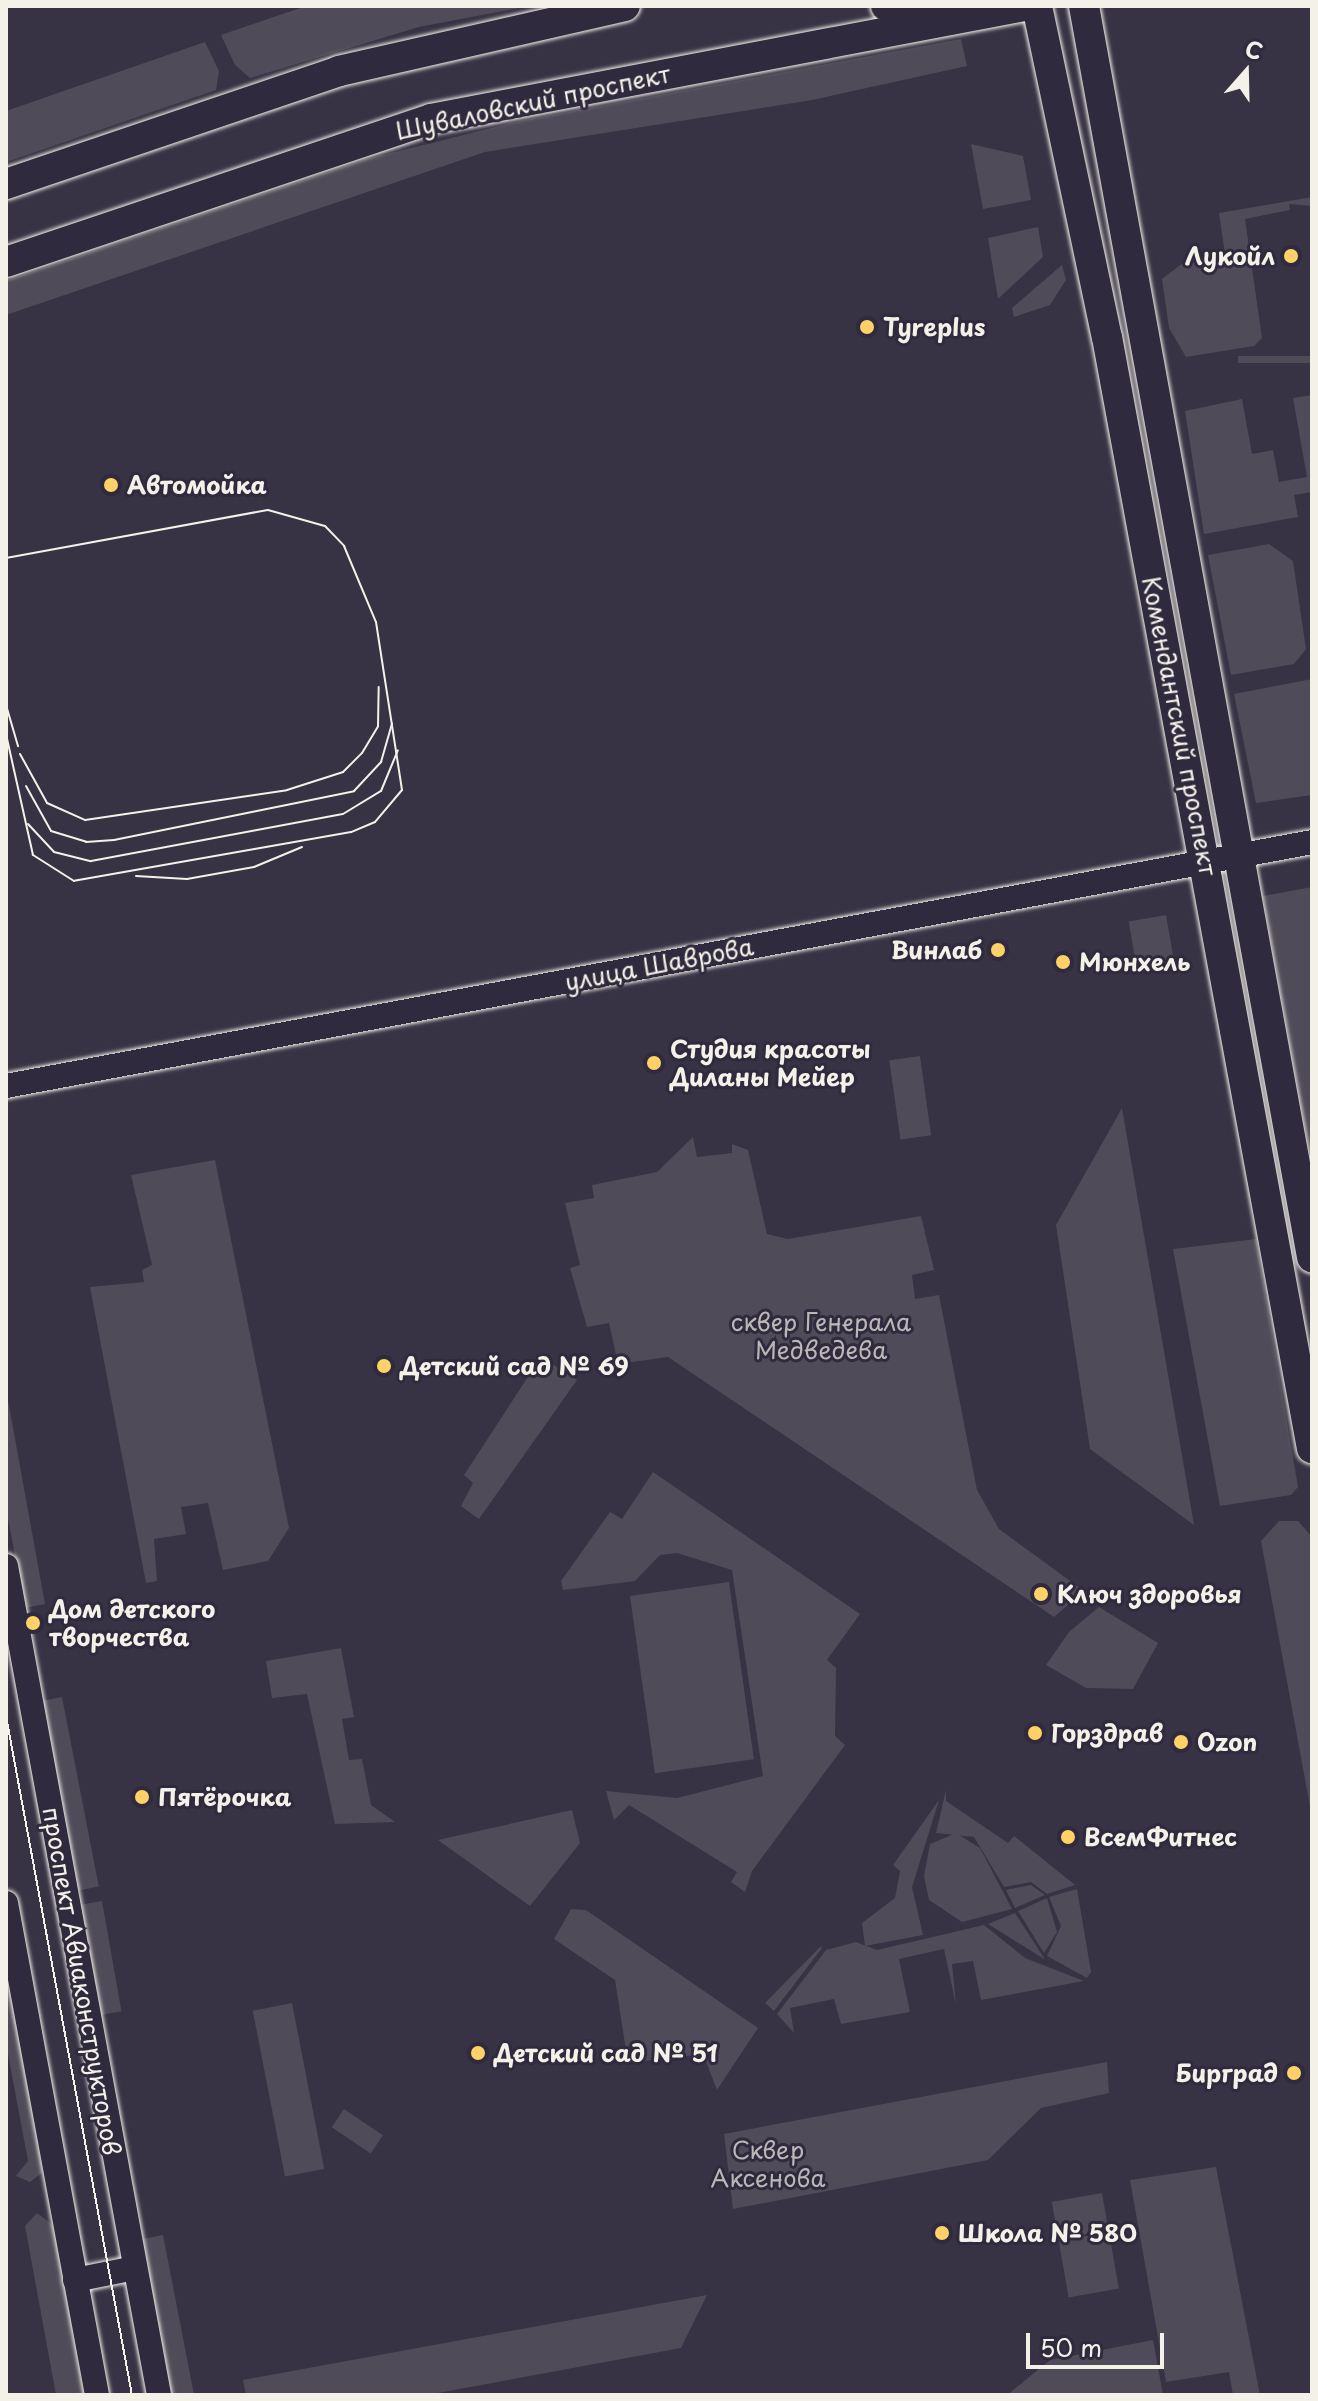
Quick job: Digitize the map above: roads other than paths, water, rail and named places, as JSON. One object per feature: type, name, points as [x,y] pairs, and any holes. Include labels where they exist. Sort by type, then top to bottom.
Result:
[{"type":"main road","points":[[6,184],[339,71],[625,6]]},
{"type":"main road","points":[[886,6],[933,23]]},
{"type":"main road","name":"Шуваловский проспект","points":[[6,262],[431,119],[1024,6]]},
{"type":"main road","name":"Комендантский проспект","points":[[1037,6],[1205,861],[1312,1448]]},
{"type":"main road","name":"Комендантский проспект","points":[[1084,6],[1312,1257]]},
{"type":"street","name":"улица Шаврова","points":[[6,1086],[1312,842]]},
{"type":"street","name":"проспект Авиаконструкторов","points":[[6,1566],[159,2395]]},
{"type":"street","points":[[6,1903],[97,2395]]},
{"type":"street","points":[[75,2280],[135,2268]]},
{"type":"tram line","points":[[6,558],[268,510],[325,526],[344,546],[376,622],[402,790],[375,822],[351,832],[74,881],[33,855],[6,734]]},
{"type":"tram line","points":[[20,754],[47,803],[85,820],[287,790],[343,772],[362,753],[378,726],[379,687]]},
{"type":"tram line","points":[[6,705],[18,746]]},
{"type":"tram line","points":[[26,786],[51,831],[86,842],[114,840],[354,791],[381,762],[392,724]]},
{"type":"tram line","points":[[28,824],[54,852],[91,861],[343,814],[381,791],[398,750]]},
{"type":"tram line","points":[[136,876],[187,879],[254,867],[302,847]]},
{"type":"tram line","points":[[6,1716],[132,2395]]},
{"type":"place","name":"Лукойл","points":[[1291,256]]},
{"type":"place","name":"Tyreplus","points":[[867,327]]},
{"type":"place","name":"Автомойка","points":[[111,485]]},
{"type":"place","name":"Винлаб","points":[[998,950]]},
{"type":"place","name":"Мюнхель","points":[[1063,962]]},
{"type":"place","name":"Студия красоты Диланы Мейер","points":[[654,1063]]},
{"type":"place","name":"Детский сад № 69","points":[[384,1366]]},
{"type":"place","name":"Ключ здоровья","points":[[1041,1594]]},
{"type":"place","name":"Дом детского творчества","points":[[33,1623]]},
{"type":"place","name":"Горздрав","points":[[1035,1733]]},
{"type":"place","name":"Ozon","points":[[1181,1742]]},
{"type":"place","name":"Пятёрочка","points":[[142,1797]]},
{"type":"place","name":"ВсемФитнес","points":[[1068,1837]]},
{"type":"place","name":"Детский сад № 51","points":[[478,2053]]},
{"type":"place","name":"Бирград","points":[[1294,2073]]},
{"type":"place","name":"Школа № 580","points":[[942,2233]]},
{"type":"park label","name":"сквер Генерала Медведева","points":[[821,1336]]},
{"type":"park label","name":"Сквер Аксенова","points":[[768,2164]]}]
